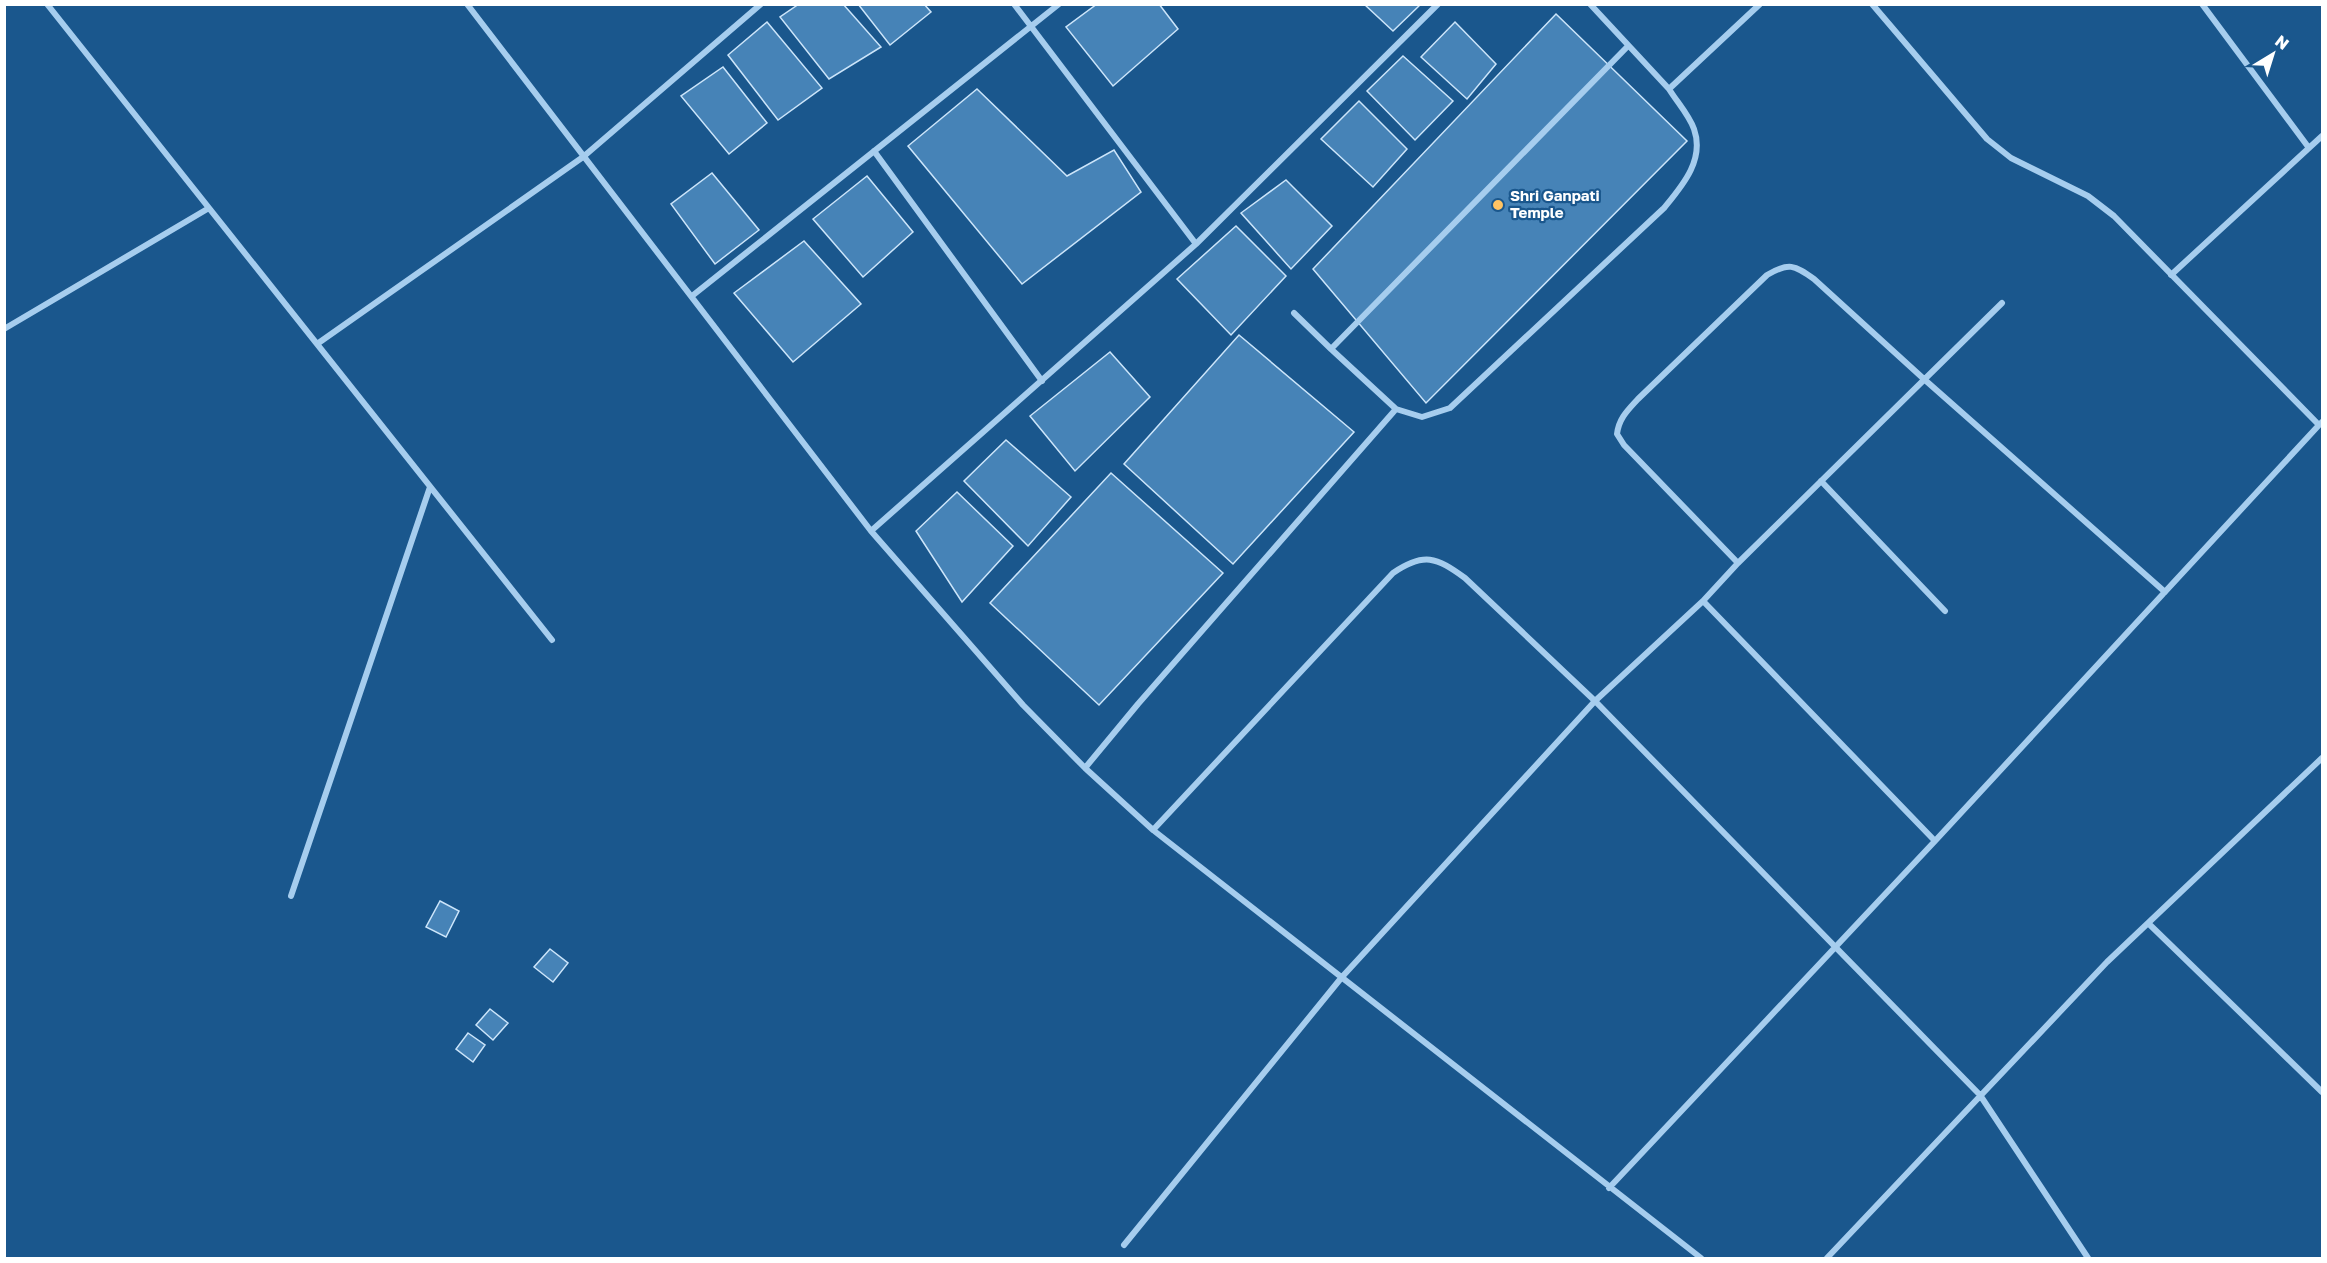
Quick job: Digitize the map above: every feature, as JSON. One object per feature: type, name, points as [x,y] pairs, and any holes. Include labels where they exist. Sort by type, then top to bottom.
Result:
[{"type":"street","points":[[47,4],[552,640]]},
{"type":"street","points":[[467,4],[871,531],[1023,705],[1085,768],[1153,830],[1701,1258]]},
{"type":"street","points":[[317,344],[583,157],[761,4]]},
{"type":"street","points":[[1014,4],[1196,244]]},
{"type":"street","points":[[692,296],[1059,4]]},
{"type":"street","points":[[871,531],[1196,244],[1438,4]]},
{"type":"street","points":[[1294,312],[1396,409],[1422,417],[1450,408],[1664,208],[1688,177],[1698,151],[1694,129],[1669,89],[1590,4]]},
{"type":"street","points":[[1669,89],[1760,4]]},
{"type":"street","points":[[1609,1188],[1935,841],[2321,423],[2114,216],[2088,196],[2011,158],[1987,139],[1872,4]]},
{"type":"street","points":[[2202,4],[2309,148]]},
{"type":"street","points":[[1331,349],[1628,46]]},
{"type":"street","points":[[2171,275],[2322,136]]},
{"type":"street","points":[[874,151],[1041,381]]},
{"type":"street","points":[[4,329],[209,208]]},
{"type":"street","points":[[1738,563],[1624,445],[1617,434],[1618,425],[1623,415],[1767,275],[1781,266],[1795,266],[1814,279],[1924,380],[2165,592]]},
{"type":"street","points":[[1124,1245],[1342,977],[1595,701],[1703,601],[1738,563],[2002,303]]},
{"type":"street","points":[[1085,768],[1138,704],[1396,409]]},
{"type":"street","points":[[1821,481],[1945,610]]},
{"type":"street","points":[[291,896],[430,487]]},
{"type":"street","points":[[1153,830],[1393,573],[1412,560],[1425,559],[1445,564],[1465,578],[1595,701],[1980,1095],[2088,1258]]},
{"type":"street","points":[[1703,601],[1935,841]]},
{"type":"street","points":[[1827,1258],[2107,962],[2322,758]]},
{"type":"street","points":[[2148,923],[2322,1092]]},
{"type":"building","points":[[799,4],[843,4],[881,47],[829,79],[780,17]]},
{"type":"building","points":[[858,4],[924,4],[931,12],[890,45]]},
{"type":"building","points":[[1097,4],[1159,4],[1178,29],[1113,86],[1066,27]]},
{"type":"building","points":[[1364,4],[1421,4],[1393,31]]},
{"type":"building","name":"Shri Ganpati Temple","points":[[1556,14],[1687,141],[1426,403],[1313,269]]},
{"type":"building","points":[[767,22],[822,88],[778,120],[728,55]]},
{"type":"building","points":[[1455,22],[1496,64],[1467,99],[1421,57]]},
{"type":"building","points":[[1403,56],[1453,101],[1415,140],[1367,91]]},
{"type":"building","points":[[723,67],[767,123],[729,154],[681,96]]},
{"type":"building","points":[[977,89],[1067,176],[1114,150],[1141,192],[1022,284],[908,146]]},
{"type":"building","points":[[1359,101],[1407,149],[1373,187],[1321,139]]},
{"type":"building","points":[[712,173],[759,230],[715,264],[671,204]]},
{"type":"building","points":[[867,176],[913,232],[863,277],[813,219]]},
{"type":"building","points":[[1286,180],[1332,226],[1291,269],[1241,213]]},
{"type":"building","points":[[1236,226],[1286,276],[1231,335],[1177,279]]},
{"type":"building","points":[[804,241],[861,304],[793,362],[734,293]]},
{"type":"building","points":[[1239,335],[1354,432],[1233,564],[1124,464]]},
{"type":"building","points":[[1110,352],[1150,397],[1075,471],[1030,416]]},
{"type":"building","points":[[1006,440],[1071,497],[1028,546],[964,481]]},
{"type":"building","points":[[1111,473],[1223,573],[1099,705],[990,603]]},
{"type":"building","points":[[957,492],[1013,546],[962,602],[916,531]]},
{"type":"building","points":[[440,901],[459,911],[446,937],[426,927]]},
{"type":"building","points":[[550,949],[568,963],[553,982],[534,967]]},
{"type":"building","points":[[490,1009],[508,1023],[493,1040],[476,1025]]},
{"type":"building","points":[[468,1033],[485,1045],[473,1062],[456,1049]]},
{"type":"place","name":"Shri Ganpati Temple","points":[[1498,205]]}]
